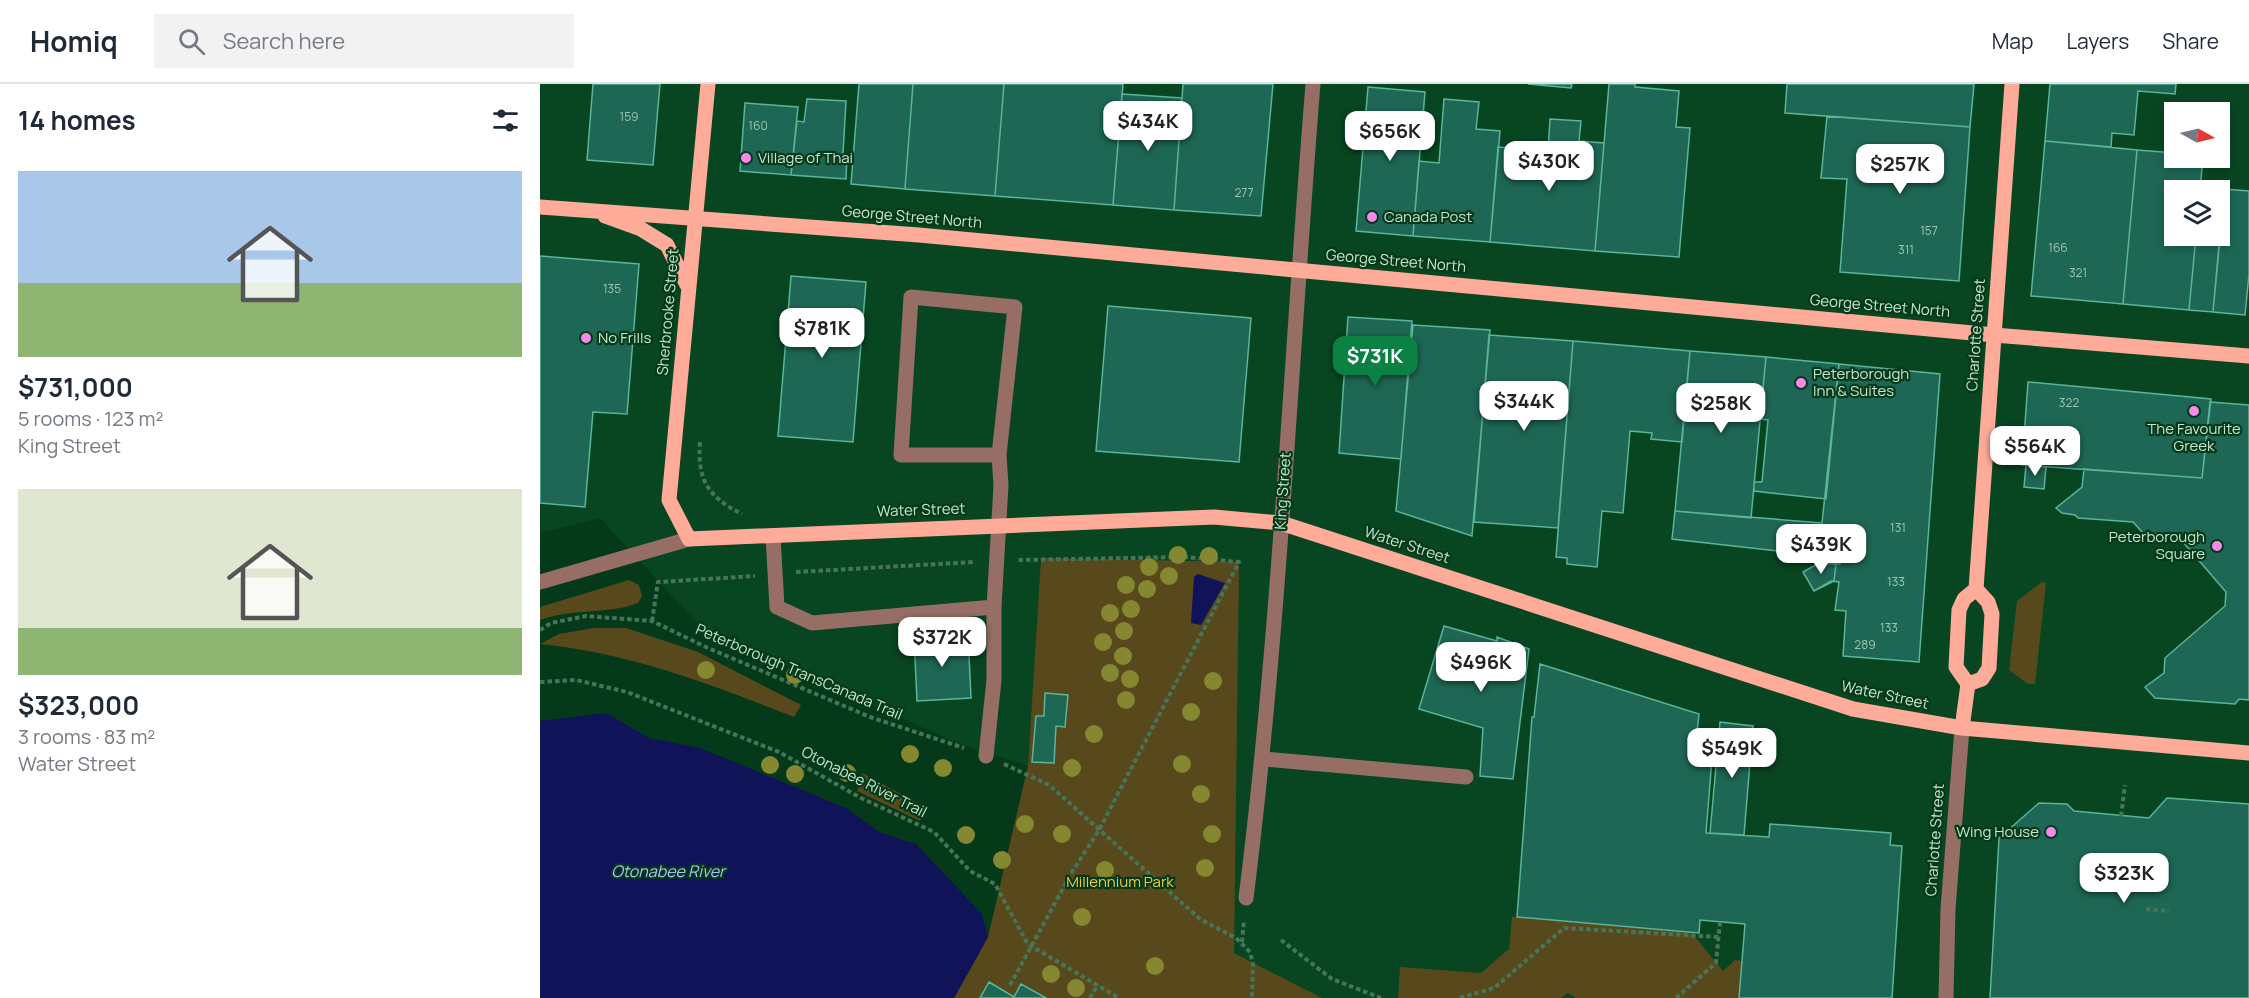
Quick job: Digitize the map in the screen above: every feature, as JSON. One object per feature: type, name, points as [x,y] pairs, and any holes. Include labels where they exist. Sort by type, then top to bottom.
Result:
[{"type":"main road","name":"Sherbrooke Street","points":[[689,539],[669,500],[708,84]]},
{"type":"main road","name":"Charlotte Street","points":[[1976,589],[2012,84]]},
{"type":"main road","name":"George Street North","points":[[540,207],[593,212],[695,216],[1994,335],[2249,356]]},
{"type":"main road","points":[[593,212],[641,229],[667,246],[688,287]]},
{"type":"main road","name":"Water Street","points":[[689,539],[1214,517],[1281,523],[1853,709],[1962,728],[2249,753]]},
{"type":"main road","points":[[1976,589],[1988,602],[1992,614],[1989,668],[1982,679],[1968,684],[1956,667],[1959,610],[1960,604],[1976,589]]},
{"type":"main road","name":"Charlotte Street","points":[[1962,728],[1968,684]]},
{"type":"street","name":"King Street","points":[[1246,898],[1264,759],[1297,270],[1313,84]]},
{"type":"street","points":[[986,756],[994,680],[999,455],[1015,307],[911,297],[901,455],[999,455]]},
{"type":"street","points":[[773,536],[777,607],[812,623],[994,607]]},
{"type":"street","name":"Water Street","points":[[540,582],[689,539]]},
{"type":"street","name":"Charlotte Street","points":[[1946,998],[1948,909],[1962,728]]},
{"type":"street","points":[[1264,759],[1466,777]]},
{"type":"path","points":[[700,435],[698,470],[706,484],[723,504],[742,514],[752,514]]},
{"type":"path","points":[[652,621],[658,582],[995,561],[1185,557],[1239,562],[1099,830],[1072,872],[1010,985]]},
{"type":"path","name":"Peterborough TransCanada Trail","points":[[540,630],[551,623],[586,616],[652,621],[708,648],[870,717],[986,756],[1049,785],[1200,919],[1236,938],[1250,952],[1253,964],[1252,998]]},
{"type":"path","name":"Otonabee River Trail","points":[[540,682],[576,680],[627,692],[779,752],[861,798],[934,832],[970,872],[995,884],[1032,946],[1119,998]]},
{"type":"path","points":[[2121,816],[2125,785]]},
{"type":"path","points":[[2146,909],[2169,911]]},
{"type":"path","points":[[1676,998],[1716,963],[1720,922]]},
{"type":"path","points":[[1460,998],[1494,988],[1564,928],[1718,937]]},
{"type":"path","points":[[1281,940],[1332,979],[1381,998]]},
{"type":"path","points":[[1090,998],[1097,986]]},
{"type":"shaded area","points":[[540,84],[2249,84],[2249,998],[1322,998],[1234,953],[1041,558],[1028,766],[957,743],[700,626],[600,518],[540,533]]},
{"type":"green space","name":"Millennium Park","points":[[1041,558],[1239,562],[1234,953],[1322,998],[954,998],[988,937],[1028,766]]},
{"type":"green space","points":[[629,580],[639,585],[642,596],[638,603],[614,609],[552,616],[540,620],[540,607]]},
{"type":"green space","points":[[2042,582],[2046,583],[2035,684],[2028,684],[2009,670],[2017,601]]},
{"type":"green space","points":[[594,628],[626,628],[698,652],[801,705],[794,717],[732,693],[638,662],[573,648],[540,644],[559,634]]},
{"type":"green space","points":[[862,773],[927,808],[920,821],[857,791]]},
{"type":"green space","points":[[1512,917],[1691,932],[1723,971],[1735,960],[1742,961],[1739,998],[1576,998],[1568,993],[1561,998],[1398,998],[1400,967],[1481,973],[1509,949]]},
{"type":"water","points":[[1198,574],[1225,583],[1201,625],[1191,623],[1194,577]]},
{"type":"water","name":"Otonabee River","points":[[606,713],[649,738],[700,748],[846,808],[881,833],[916,844],[982,914],[988,937],[954,998],[540,998],[540,721]]},
{"type":"building","points":[[593,84],[660,84],[653,165],[587,160]]},
{"type":"building","points":[[859,84],[913,84],[905,189],[851,184]]},
{"type":"building","points":[[913,84],[1004,84],[995,196],[905,189]]},
{"type":"building","points":[[1004,84],[1123,84],[1113,205],[995,196]]},
{"type":"building","points":[[1183,84],[1273,84],[1261,216],[1174,210]]},
{"type":"building","points":[[1528,84],[1572,84],[1571,88]]},
{"type":"building","points":[[1609,84],[1635,84],[1635,87],[1679,91],[1676,127],[1690,128],[1679,257],[1595,251]]},
{"type":"building","points":[[1787,84],[1974,84],[1970,127],[1785,113]]},
{"type":"building","points":[[2050,84],[2176,84],[2175,94],[2138,91],[2134,135],[2112,133],[2111,147],[2045,141]]},
{"type":"building","points":[[1368,87],[1425,92],[1413,236],[1356,231]]},
{"type":"building","points":[[1122,94],[1182,98],[1174,210],[1113,205]]},
{"type":"building","points":[[807,99],[846,101],[843,154],[847,154],[846,179],[791,175],[797,121],[804,122]]},
{"type":"building","points":[[1444,99],[1479,102],[1476,129],[1500,131],[1490,242],[1413,236],[1419,161],[1439,163]]},
{"type":"building","points":[[745,103],[798,107],[791,175],[740,171]]},
{"type":"building","points":[[1827,116],[1970,127],[1959,281],[1840,272],[1847,179],[1821,178]]},
{"type":"building","points":[[1550,119],[1581,121],[1579,141],[1604,143],[1595,251],[1490,242],[1498,147],[1548,151]]},
{"type":"building","points":[[2045,141],[2137,150],[2123,304],[2031,296]]},
{"type":"building","points":[[2137,150],[2164,152],[2164,168],[2202,168],[2201,180],[2164,180],[2164,246],[2195,246],[2189,310],[2123,304]]},
{"type":"building","points":[[2230,189],[2249,191],[2249,274],[2245,315],[2213,312],[2219,246],[2230,246]]},
{"type":"building","points":[[2195,246],[2219,246],[2213,312],[2189,310]]},
{"type":"building","name":"No Frills","points":[[540,256],[639,264],[627,414],[593,412],[585,507],[540,503]]},
{"type":"building","points":[[791,276],[866,282],[853,442],[778,436]]},
{"type":"building","points":[[1108,306],[1251,318],[1239,462],[1096,451]]},
{"type":"building","points":[[1348,317],[1412,321],[1401,459],[1339,453]]},
{"type":"building","points":[[1413,325],[1490,330],[1472,536],[1396,511]]},
{"type":"building","points":[[1489,335],[1573,341],[1558,528],[1474,522]]},
{"type":"building","points":[[1573,341],[1690,351],[1682,442],[1651,439],[1652,433],[1630,431],[1623,513],[1602,511],[1597,567],[1567,564],[1567,558],[1556,557]]},
{"type":"building","points":[[1690,351],[1766,357],[1751,518],[1675,511]]},
{"type":"building","points":[[1766,357],[1839,364],[1826,499],[1754,491],[1754,482],[1762,482],[1768,420],[1760,419]]},
{"type":"building","points":[[1839,364],[1940,374],[1919,662],[1843,656],[1846,611],[1835,610],[1839,582],[1831,581],[1814,591],[1803,572],[1819,563],[1840,564],[1841,558],[1672,539],[1675,511],[1822,523]]},
{"type":"building","points":[[2028,382],[2211,399],[2202,478],[2022,465]]},
{"type":"building","name":"Peterborough Square","points":[[2210,402],[2249,405],[2249,700],[2239,699],[2235,704],[2155,698],[2145,687],[2164,673],[2165,658],[2225,606],[2226,592],[2177,535],[2143,533],[2133,522],[2078,518],[2075,515],[2062,513],[2056,508],[2082,487],[2084,469],[2202,478]]},
{"type":"building","points":[[2026,465],[2046,467],[2044,489],[2024,487]]},
{"type":"building","points":[[1819,563],[1836,564],[1834,581],[1814,591],[1803,572]]},
{"type":"building","points":[[1444,626],[1497,641],[1497,637],[1529,649],[1513,779],[1480,776],[1483,728],[1419,709]]},
{"type":"building","points":[[968,634],[971,698],[917,701],[914,637]]},
{"type":"building","points":[[1540,664],[1699,714],[1697,733],[1714,734],[1706,833],[1769,837],[1770,824],[1891,833],[1890,845],[1902,846],[1892,998],[1739,998],[1745,924],[1700,920],[1699,933],[1517,917],[1532,717],[1534,717]]},
{"type":"building","points":[[1045,693],[1068,695],[1065,727],[1056,726],[1054,763],[1032,762],[1036,716],[1044,716]]},
{"type":"building","points":[[1720,722],[1753,726],[1744,835],[1710,833]]},
{"type":"building","points":[[2167,798],[2249,804],[2249,998],[1990,998],[1999,838],[2039,803],[2067,804],[2074,811],[2149,818]]},
{"type":"building","points":[[989,982],[1014,997],[1021,984],[1046,998],[980,998]]},
{"type":"place","name":"Village of Thai","points":[[746,158]]},
{"type":"place","name":"Canada Post","points":[[1372,217]]},
{"type":"place","name":"No Frills","points":[[586,338]]},
{"type":"place","name":"Peterborough Inn & Suites","points":[[1801,383]]},
{"type":"place","name":"The Favourite Greek","points":[[2194,411]]},
{"type":"place","name":"Peterborough Square","points":[[2217,546]]},
{"type":"place","name":"Wing House","points":[[2051,832]]}]
